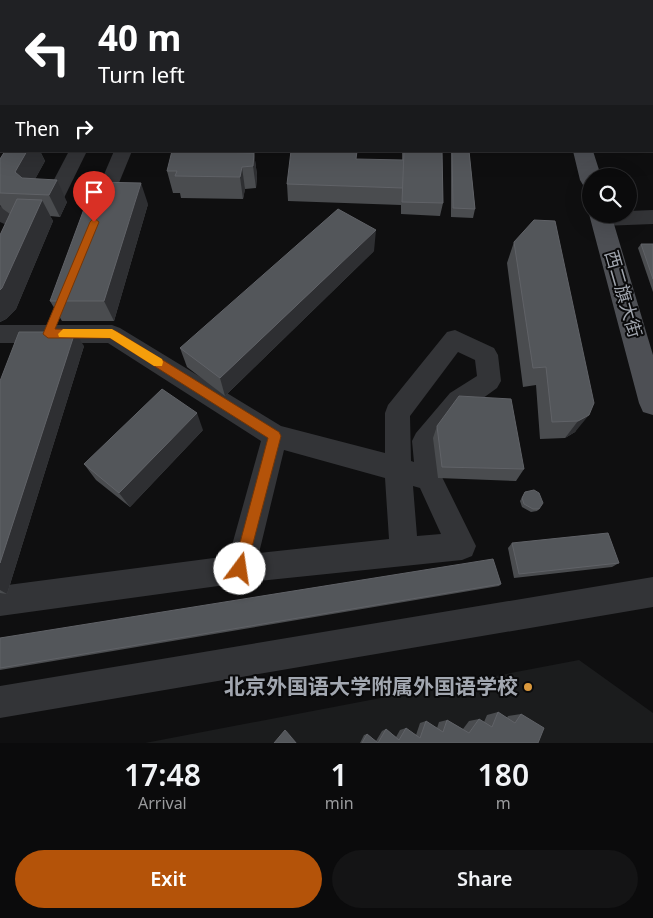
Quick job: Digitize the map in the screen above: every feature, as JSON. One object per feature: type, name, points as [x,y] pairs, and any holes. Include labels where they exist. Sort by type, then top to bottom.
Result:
[{"type":"main road","points":[[583,152],[588,168]]},
{"type":"main road","name":"西二旗大街","points":[[603,223],[653,403]]},
{"type":"street","points":[[57,193],[78,152]]},
{"type":"street","points":[[91,230],[123,152]]},
{"type":"street","points":[[637,217],[653,217]]},
{"type":"street","points":[[1,338],[52,325],[112,334],[174,361],[275,436],[429,479]]},
{"type":"street","points":[[0,601],[240,569],[462,546],[429,479],[426,441],[459,402],[488,381],[486,355],[455,339],[397,413],[398,469],[404,552]]},
{"type":"street","points":[[240,569],[275,436]]},
{"type":"street","points":[[0,702],[653,592]]},
{"type":"shaded area","name":"北京外国语大学附属外国语学校","points":[[579,660],[653,713],[653,743],[145,743]]},
{"type":"building","points":[[4,152],[26,152],[15,172],[22,178],[57,180],[49,195],[0,193],[0,159]]},
{"type":"building","points":[[172,152],[254,153],[253,166],[242,167],[240,177],[175,176],[177,171],[167,171]]},
{"type":"building","points":[[291,152],[357,152],[356,159],[404,160],[403,188],[287,184]]},
{"type":"building","points":[[404,152],[442,152],[443,203],[402,202]]},
{"type":"building","points":[[452,152],[469,152],[475,209],[453,208]]},
{"type":"building","points":[[94,182],[141,183],[104,301],[50,301]]},
{"type":"building","points":[[17,199],[42,200],[0,290],[0,235]]},
{"type":"building","points":[[338,209],[376,230],[220,378],[180,348]]},
{"type":"building","points":[[534,220],[555,221],[594,403],[589,415],[578,421],[552,422],[546,367],[533,368],[514,242]]},
{"type":"building","points":[[641,244],[653,244],[653,279]]},
{"type":"building","points":[[19,332],[75,332],[0,563],[0,381]]},
{"type":"building","points":[[162,389],[197,413],[119,493],[84,464]]},
{"type":"building","points":[[459,396],[511,399],[524,469],[442,467],[437,426]]},
{"type":"building","points":[[534,490],[539,493],[543,503],[539,509],[533,509],[524,504],[522,498],[525,492]]},
{"type":"building","points":[[608,533],[619,563],[519,574],[512,543]]},
{"type":"building","points":[[493,559],[501,584],[0,668],[0,638]]},
{"type":"building","points":[[498,712],[515,723],[521,714],[544,728],[538,743],[378,743],[386,729],[399,740],[406,728],[420,738],[426,721],[443,732],[447,720],[469,733],[479,719],[492,727]]},
{"type":"building","points":[[285,730],[296,743],[274,743]]},
{"type":"building","points":[[367,734],[378,743],[362,743]]},
{"type":"slow traffic","points":[[63,334],[112,334],[158,362]]},
{"type":"place","name":"北京外国语大学附属外国语学校","points":[[528,687]]},
{"type":"route","points":[[94,222],[48,334],[112,334],[275,436],[240,569]]}]
